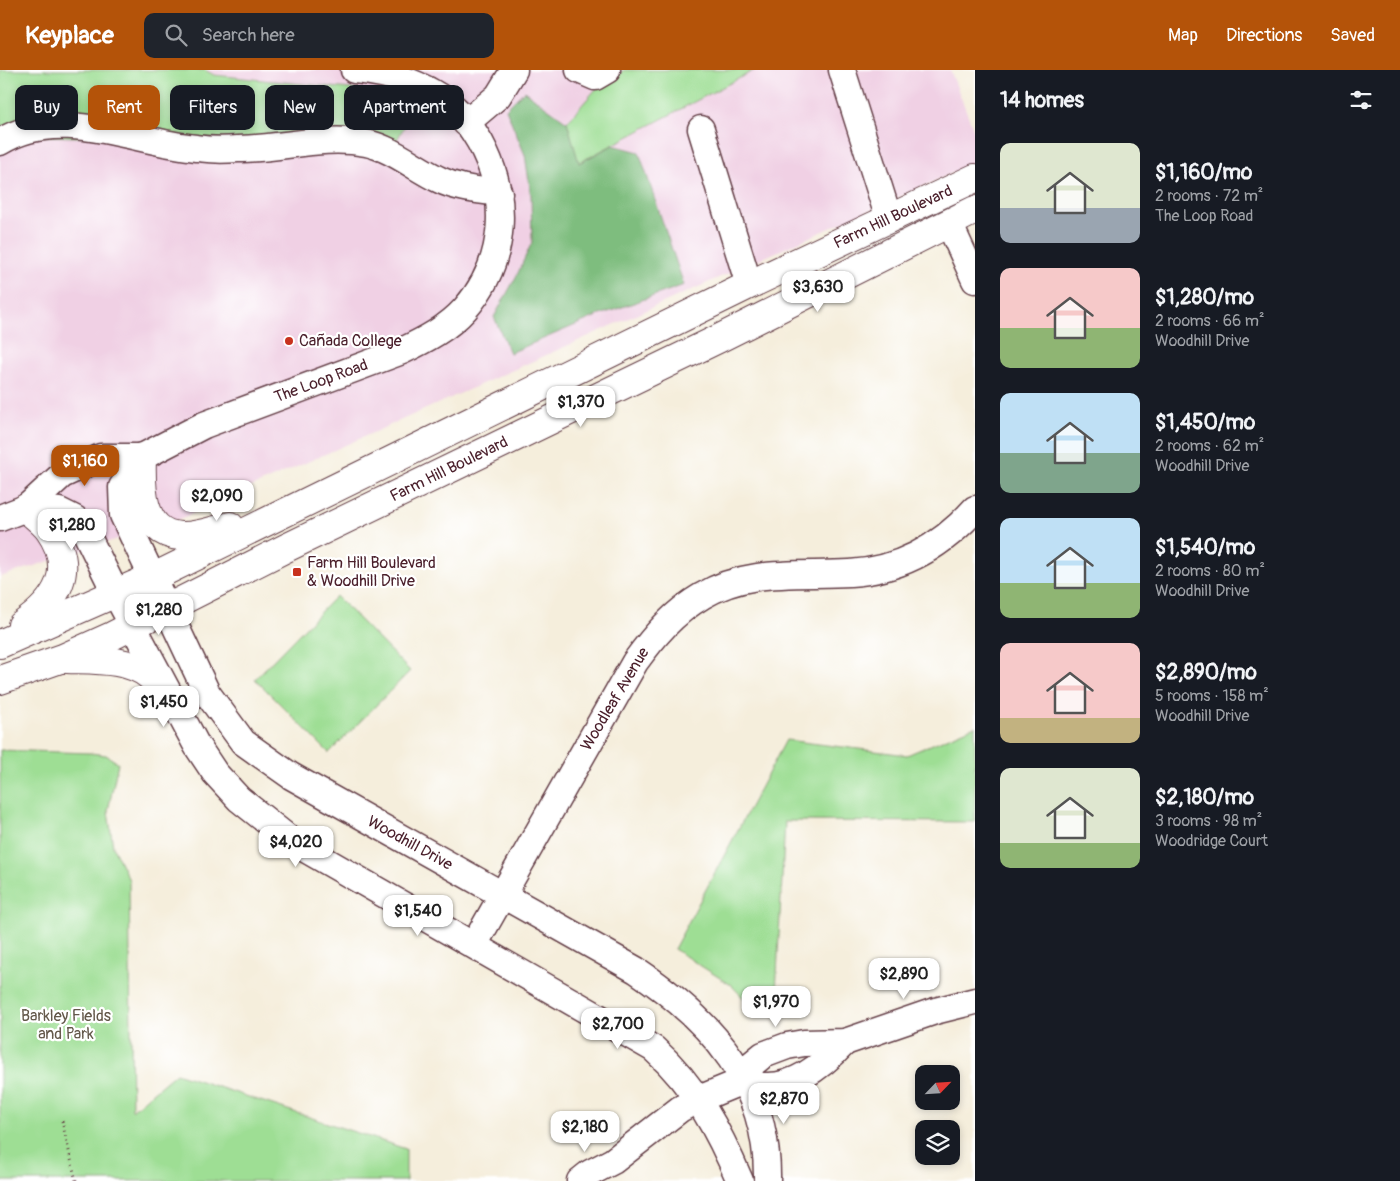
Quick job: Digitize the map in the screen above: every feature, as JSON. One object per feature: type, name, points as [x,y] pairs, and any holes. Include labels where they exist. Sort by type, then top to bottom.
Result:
[{"type":"main road","name":"Farm Hill Boulevard","points":[[0,644],[152,577],[748,285],[975,178]]},
{"type":"main road","name":"Farm Hill Boulevard","points":[[0,680],[63,658],[133,625],[975,210]]},
{"type":"main road","points":[[142,457],[141,488],[146,508],[153,522],[179,536],[197,535],[299,506]]},
{"type":"main road","points":[[0,638],[35,616],[50,602],[59,587],[62,569],[59,550],[48,529],[26,508]]},
{"type":"main road","points":[[63,658],[132,666],[149,675],[177,709]]},
{"type":"street","name":"The Loop Road","points":[[142,457],[204,425],[402,351],[447,325],[465,308],[487,273],[495,252],[501,223],[499,193],[490,160],[466,122],[453,106],[425,88],[397,77],[354,70]]},
{"type":"street","points":[[466,122],[498,96],[514,70]]},
{"type":"street","points":[[579,70],[595,77],[607,70]]},
{"type":"street","points":[[842,70],[889,219]]},
{"type":"street","points":[[0,142],[24,131],[50,127],[84,128],[121,133],[195,148],[240,150],[344,140],[368,144],[383,150],[441,181],[461,188],[499,193]]},
{"type":"street","points":[[701,129],[748,285]]},
{"type":"street","points":[[949,223],[975,280]]},
{"type":"street","points":[[0,518],[26,508],[62,475],[101,457],[142,457]]},
{"type":"street","name":"Woodhill Drive","points":[[142,457],[122,487],[123,515],[207,693],[243,742],[291,776],[636,970],[668,991],[715,1038],[745,1080],[758,1110],[765,1136],[767,1181]]},
{"type":"street","points":[[26,508],[59,511],[74,519],[86,533],[116,594],[197,746],[216,773],[239,799],[293,842],[654,1049],[671,1064],[699,1099],[724,1142],[740,1181]]},
{"type":"street","name":"Woodleaf Avenue","points":[[474,945],[635,662],[654,635],[677,612],[703,595],[730,583],[760,576],[851,573],[878,570],[907,560],[934,546],[950,534],[975,509]]},
{"type":"street","points":[[745,1080],[752,1064],[763,1054],[804,1043],[845,1042],[935,1011],[975,1001]]},
{"type":"street","points":[[580,1181],[590,1173],[608,1171],[662,1121],[699,1099],[745,1080],[762,1086],[778,1086],[815,1068],[845,1042]]},
{"type":"path","points":[[62,1121],[76,1181]]},
{"type":"shaded area","name":"Cañada College","points":[[0,70],[950,70],[975,133],[975,163],[180,519],[0,577]]},
{"type":"green space","points":[[0,70],[205,70],[214,75],[311,85],[265,85],[265,130],[334,130],[334,87],[344,88],[344,130],[402,130],[394,145],[0,135]]},
{"type":"green space","points":[[624,70],[755,70],[578,163],[567,122],[596,89]]},
{"type":"green space","points":[[524,91],[567,122],[579,163],[613,145],[639,152],[684,285],[597,316],[510,353],[494,317],[517,275],[532,242],[531,195],[525,155],[506,109]]},
{"type":"green space","points":[[336,596],[410,671],[329,753],[255,679]]},
{"type":"green space","points":[[975,726],[975,822],[785,821],[775,1012],[759,1014],[731,985],[674,949],[786,740],[907,755]]},
{"type":"green space","name":"Barkley Fields and Park","points":[[0,750],[90,753],[106,755],[118,763],[108,811],[113,847],[129,880],[132,1110],[176,1073],[406,1149],[406,1181],[0,1181]]},
{"type":"place","name":"Cañada College","points":[[289,341]]},
{"type":"place","name":"Farm Hill Boulevard & Woodhill Drive","points":[[297,572]]}]
